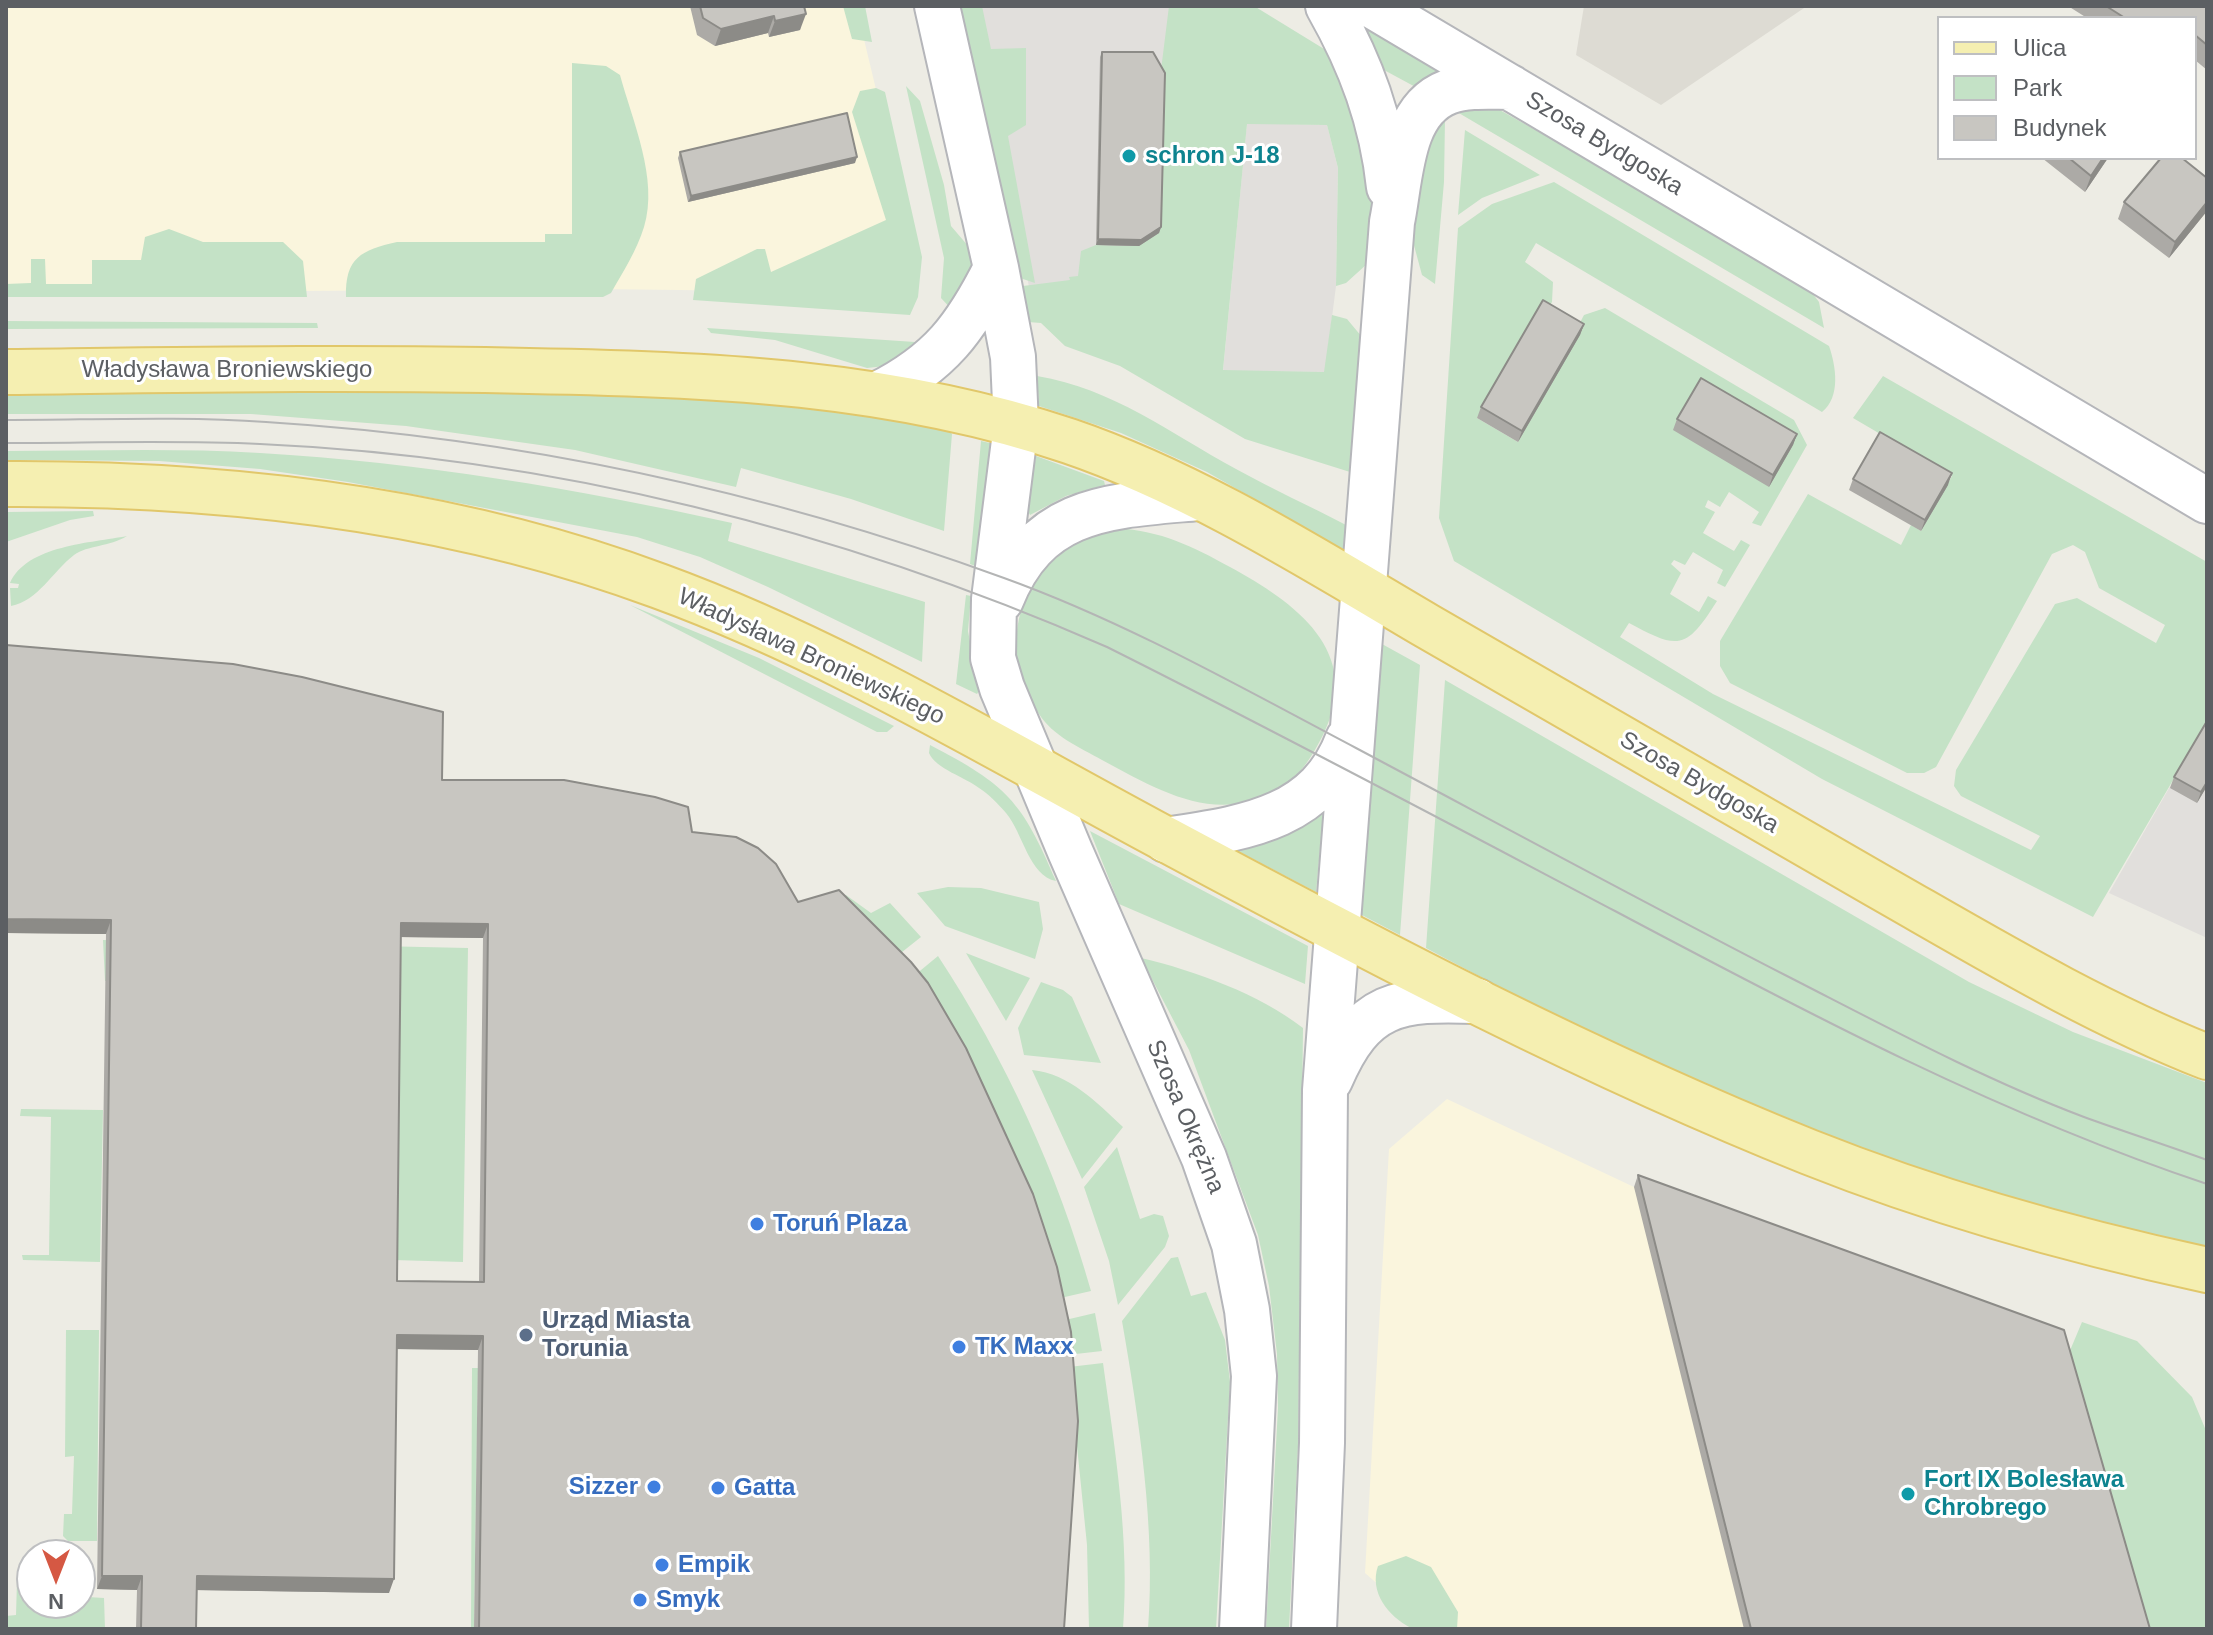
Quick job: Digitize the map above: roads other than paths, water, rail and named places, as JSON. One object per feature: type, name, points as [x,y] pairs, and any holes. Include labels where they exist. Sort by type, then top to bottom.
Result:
[{"type":"main road","name":"Władysława Broniewskiego","points":[[6,372],[365,369],[667,374],[792,383],[878,394],[1016,425],[1075,443],[1198,498]]},
{"type":"main road","name":"Władysława Broniewskiego","points":[[6,484],[217,489],[355,509],[464,530],[557,554],[658,585],[770,632],[1036,769],[1166,840]]},
{"type":"main road","name":"Szosa Bydgoska","points":[[1198,498],[1362,588],[2056,987],[2207,1057]]},
{"type":"main road","points":[[1166,840],[1477,1001],[1638,1078],[1812,1153],[1985,1213],[2207,1270]]},
{"type":"street","name":"Szosa Okrężna","points":[[937,6],[996,268],[1012,354],[1016,425],[991,633],[1002,688],[1204,1158],[1234,1244],[1247,1310],[1254,1376],[1242,1629]]},
{"type":"street","points":[[1328,6],[1359,65],[1372,99],[1386,156],[1392,222]]},
{"type":"street","name":"Szosa Bydgoska","points":[[1373,6],[2207,501]]},
{"type":"street","points":[[1314,1629],[1322,1443],[1325,1090],[1392,222],[1409,136],[1416,119],[1429,104],[1447,92],[1465,88],[1510,87]]},
{"type":"street","points":[[878,394],[907,380],[953,341],[970,319],[996,268]]},
{"type":"street","points":[[991,633],[1009,580],[1041,537],[1085,513],[1198,498]]},
{"type":"street","points":[[1166,840],[1227,830],[1281,814],[1318,790],[1338,765],[1355,720]]},
{"type":"street","points":[[1325,1090],[1341,1052],[1354,1035],[1393,1006],[1413,1000],[1477,1001]]},
{"type":"tram line","points":[[6,420],[234,420],[455,441],[641,473],[824,519],[914,547],[1049,595],[1183,657],[1731,947],[1970,1068],[2084,1117],[2207,1160]]},
{"type":"tram line","points":[[6,443],[260,444],[369,452],[478,465],[586,483],[693,506],[903,568],[1006,605],[1107,647],[1905,1060],[2054,1127],[2207,1184]]},
{"type":"place","name":"schron J-18","points":[[1129,156]]},
{"type":"place","name":"Toruń Plaza","points":[[757,1224]]},
{"type":"place","name":"Urząd Miasta Torunia","points":[[526,1335]]},
{"type":"place","name":"TK Maxx","points":[[959,1347]]},
{"type":"place","name":"Sizzer","points":[[654,1487]]},
{"type":"place","name":"Gatta","points":[[718,1488]]},
{"type":"place","name":"Fort IX Bolesława Chrobrego","points":[[1908,1494]]},
{"type":"place","name":"Empik","points":[[662,1565]]},
{"type":"place","name":"Smyk","points":[[640,1600]]}]
